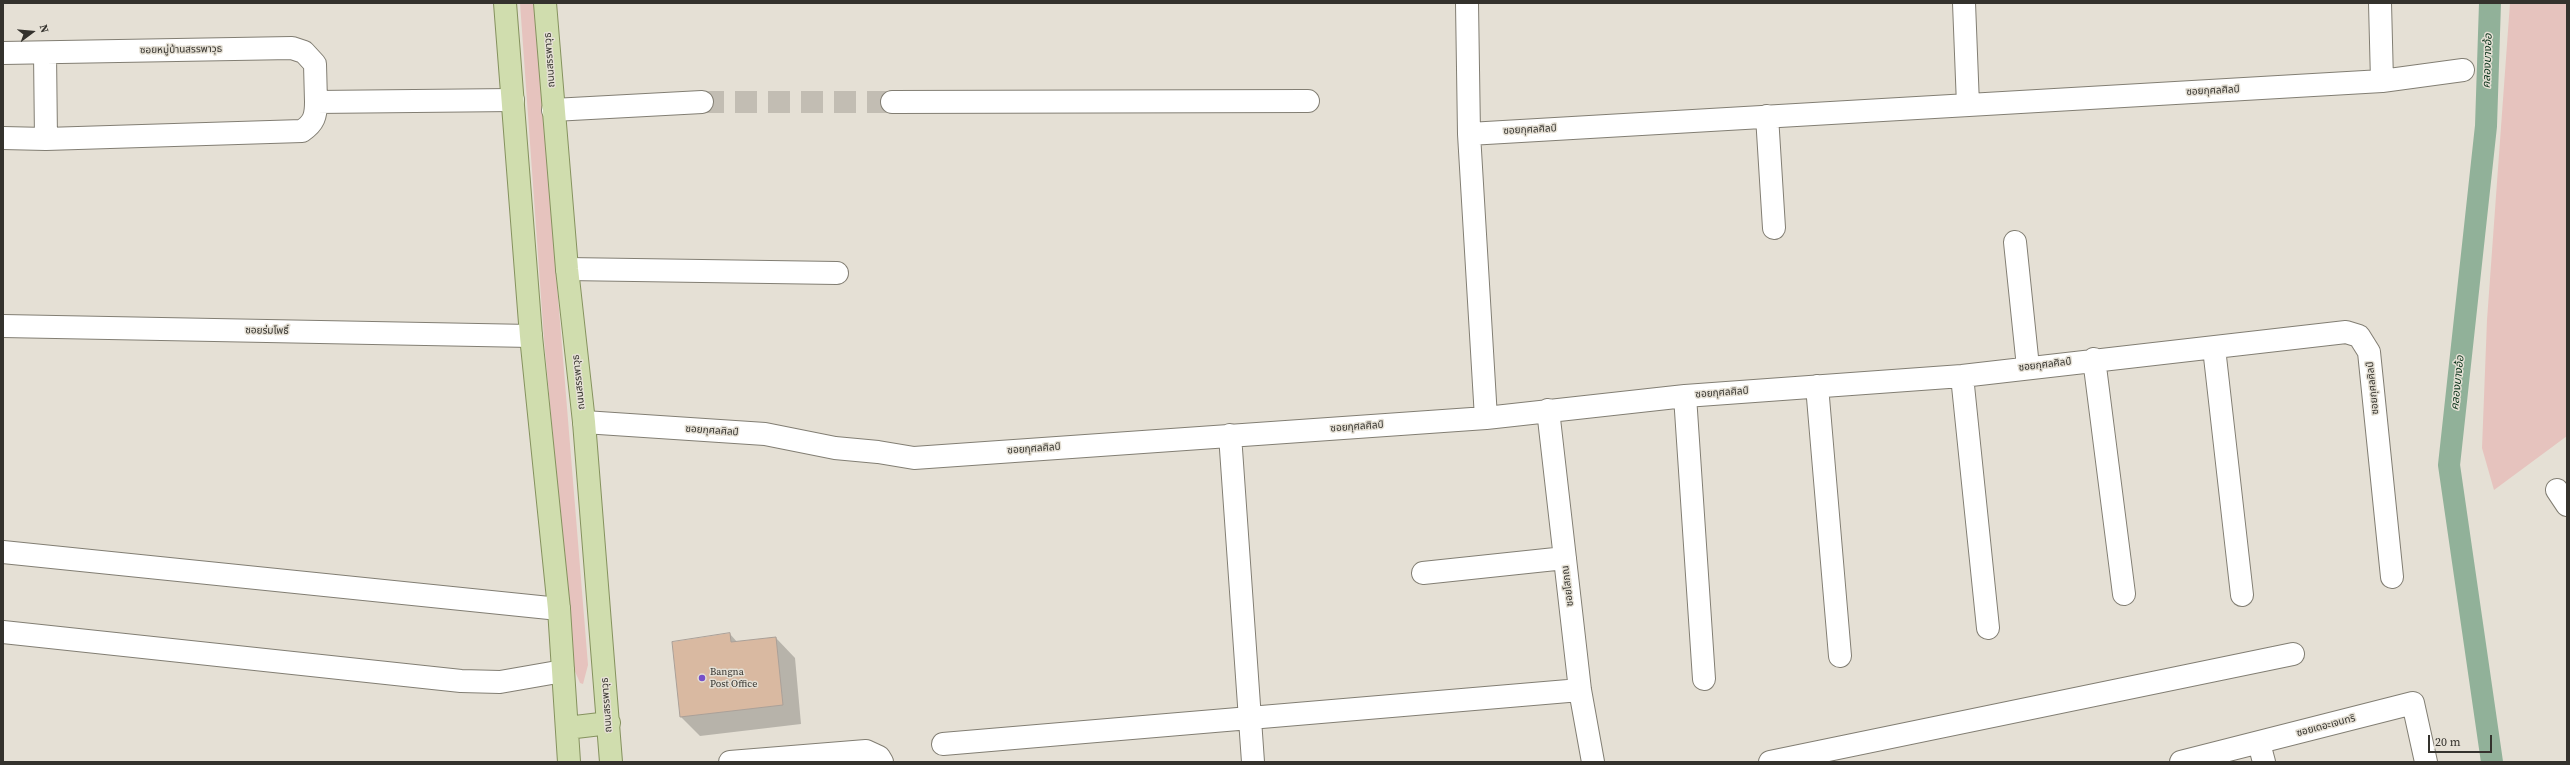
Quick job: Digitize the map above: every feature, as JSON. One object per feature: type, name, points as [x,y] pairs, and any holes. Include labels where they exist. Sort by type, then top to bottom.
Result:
[{"type":"main road","points":[[505,3],[514,100],[531,336],[559,609],[569,762]]},
{"type":"main road","name":"ถนนสรรพาวุธ","points":[[545,3],[567,269],[584,422],[611,762]]},
{"type":"main road","points":[[567,728],[609,723]]},
{"type":"street","points":[[1467,3],[1469,134],[1486,418]]},
{"type":"street","points":[[1964,3],[1968,105]]},
{"type":"street","points":[[2380,3],[2382,81]]},
{"type":"street","name":"ซอยหมู่บ้านสรรพาวุธ","points":[[3,53],[292,48],[304,52],[315,64],[316,102],[316,114],[312,125],[302,130],[46,139],[3,138]]},
{"type":"street","points":[[45,53],[46,139]]},
{"type":"street","name":"ซอยกุศลศิลป์","points":[[1469,134],[2382,81],[2463,70]]},
{"type":"street","points":[[316,102],[514,100]]},
{"type":"street","points":[[892,102],[1308,101]]},
{"type":"street","points":[[553,110],[702,102]]},
{"type":"street","points":[[1767,116],[1774,228]]},
{"type":"street","points":[[2015,242],[2028,367]]},
{"type":"street","points":[[567,269],[837,273]]},
{"type":"street","name":"ซอยร่มโพธิ์","points":[[3,326],[531,336]]},
{"type":"street","name":"ซอยกุศลศิลป์","points":[[584,422],[765,434],[835,448],[878,452],[914,458],[1486,418],[1685,396],[1962,376],[2094,359],[2214,348],[2346,332],[2359,336],[2369,352],[2392,577]]},
{"type":"street","points":[[2214,348],[2242,594]]},
{"type":"street","points":[[2094,359],[2124,594]]},
{"type":"street","points":[[1962,376],[1988,628]]},
{"type":"street","points":[[1817,386],[1840,656]]},
{"type":"street","points":[[1685,396],[1704,679]]},
{"type":"street","name":"ซอยโสภณ","points":[[1548,410],[1580,690],[1593,762]]},
{"type":"street","points":[[1230,435],[1253,762]]},
{"type":"street","points":[[3,552],[559,609]]},
{"type":"street","points":[[1423,573],[1565,558]]},
{"type":"street","points":[[3,632],[461,681],[500,682],[563,671]]},
{"type":"street","points":[[1770,762],[2293,654]]},
{"type":"street","points":[[943,744],[1250,720],[1580,690]]},
{"type":"street","name":"ซอยเดอะเจนทริ","points":[[2181,762],[2261,753],[2413,703],[2426,762]]},
{"type":"street","points":[[730,762],[866,751],[879,756],[882,762]]},
{"type":"shaded area","points":[[520,3],[534,3],[588,665],[583,684],[580,683],[574,669],[544,339]]},
{"type":"shaded area","points":[[2510,3],[2567,3],[2567,436],[2494,490],[2482,448],[2487,320]]},
{"type":"building","points":[[730,633],[731,642],[776,637],[783,705],[680,717],[672,642]]},
{"type":"waterway","name":"คลองบางอ้อ","points":[[2490,3],[2486,126],[2449,465],[2492,762]]},
{"type":"tunnel","points":[[702,102],[892,102]]},
{"type":"place","name":"Bangna Post Office","points":[[702,678]]}]
